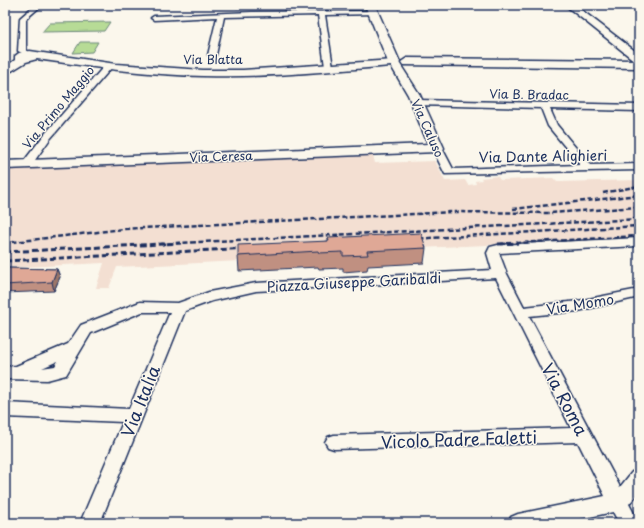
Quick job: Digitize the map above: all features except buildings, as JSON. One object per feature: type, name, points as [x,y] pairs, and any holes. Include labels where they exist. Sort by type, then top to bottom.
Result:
[{"type":"main road","name":"Via Caluso","points":[[372,9],[400,62]]},
{"type":"main road","points":[[400,62],[639,64]]},
{"type":"street","points":[[5,72],[21,55],[23,18],[39,5]]},
{"type":"street","points":[[569,5],[639,59]]},
{"type":"street","points":[[154,18],[321,14],[372,9]]},
{"type":"street","points":[[321,14],[329,67]]},
{"type":"street","points":[[212,55],[221,16]]},
{"type":"street","name":"Via Blatta","points":[[21,55],[109,66],[203,73],[400,62]]},
{"type":"street","name":"Via Caluso","points":[[400,62],[406,70],[408,83],[449,172]]},
{"type":"street","name":"Via Primo Maggio","points":[[26,165],[46,137],[109,66]]},
{"type":"street","name":"Via B. Bradac","points":[[418,103],[639,108]]},
{"type":"street","points":[[544,106],[553,126],[588,169]]},
{"type":"street","name":"Via Ceresa","points":[[5,165],[437,148]]},
{"type":"street","name":"Via Dante Alighieri","points":[[449,172],[639,167]]},
{"type":"street","name":"Via Roma","points":[[629,523],[500,274],[493,253],[494,250],[498,249],[639,242]]},
{"type":"street","name":"Piazza Giuseppe Garibaldi","points":[[179,308],[209,297],[256,287],[500,274]]},
{"type":"street","name":"Via Momo","points":[[520,312],[578,306],[639,293]]},
{"type":"street","points":[[11,372],[47,374],[60,370],[86,329],[140,307],[179,308]]},
{"type":"street","name":"Via Italia","points":[[90,523],[179,308]]},
{"type":"street","points":[[5,410],[134,416]]},
{"type":"street","name":"Vicolo Padre Faletti","points":[[334,442],[584,435]]},
{"type":"street","points":[[518,523],[619,502],[639,478]]},
{"type":"shaded area","points":[[372,152],[375,163],[435,161],[445,181],[465,180],[468,185],[476,184],[475,181],[482,180],[481,178],[497,176],[500,180],[553,178],[557,182],[639,180],[639,238],[419,248],[240,261],[117,267],[109,288],[96,288],[104,263],[5,268],[5,168]]},
{"type":"green space","points":[[336,5],[363,5],[366,11],[338,10]]},
{"type":"green space","points":[[110,22],[104,31],[42,32],[50,23]]},
{"type":"green space","points":[[80,42],[98,42],[92,52],[73,53]]},
{"type":"railway","points":[[603,193],[639,186]]},
{"type":"railway","points":[[513,209],[639,195]]},
{"type":"railway","points":[[5,243],[123,229],[453,212],[550,213],[639,207]]},
{"type":"railway","points":[[161,244],[639,219]]},
{"type":"railway","points":[[412,239],[639,226]]},
{"type":"railway","points":[[501,244],[639,236]]},
{"type":"railway","points":[[5,252],[181,243]]},
{"type":"railway","points":[[498,244],[518,243]]},
{"type":"railway","points":[[5,261],[249,248]]}]
